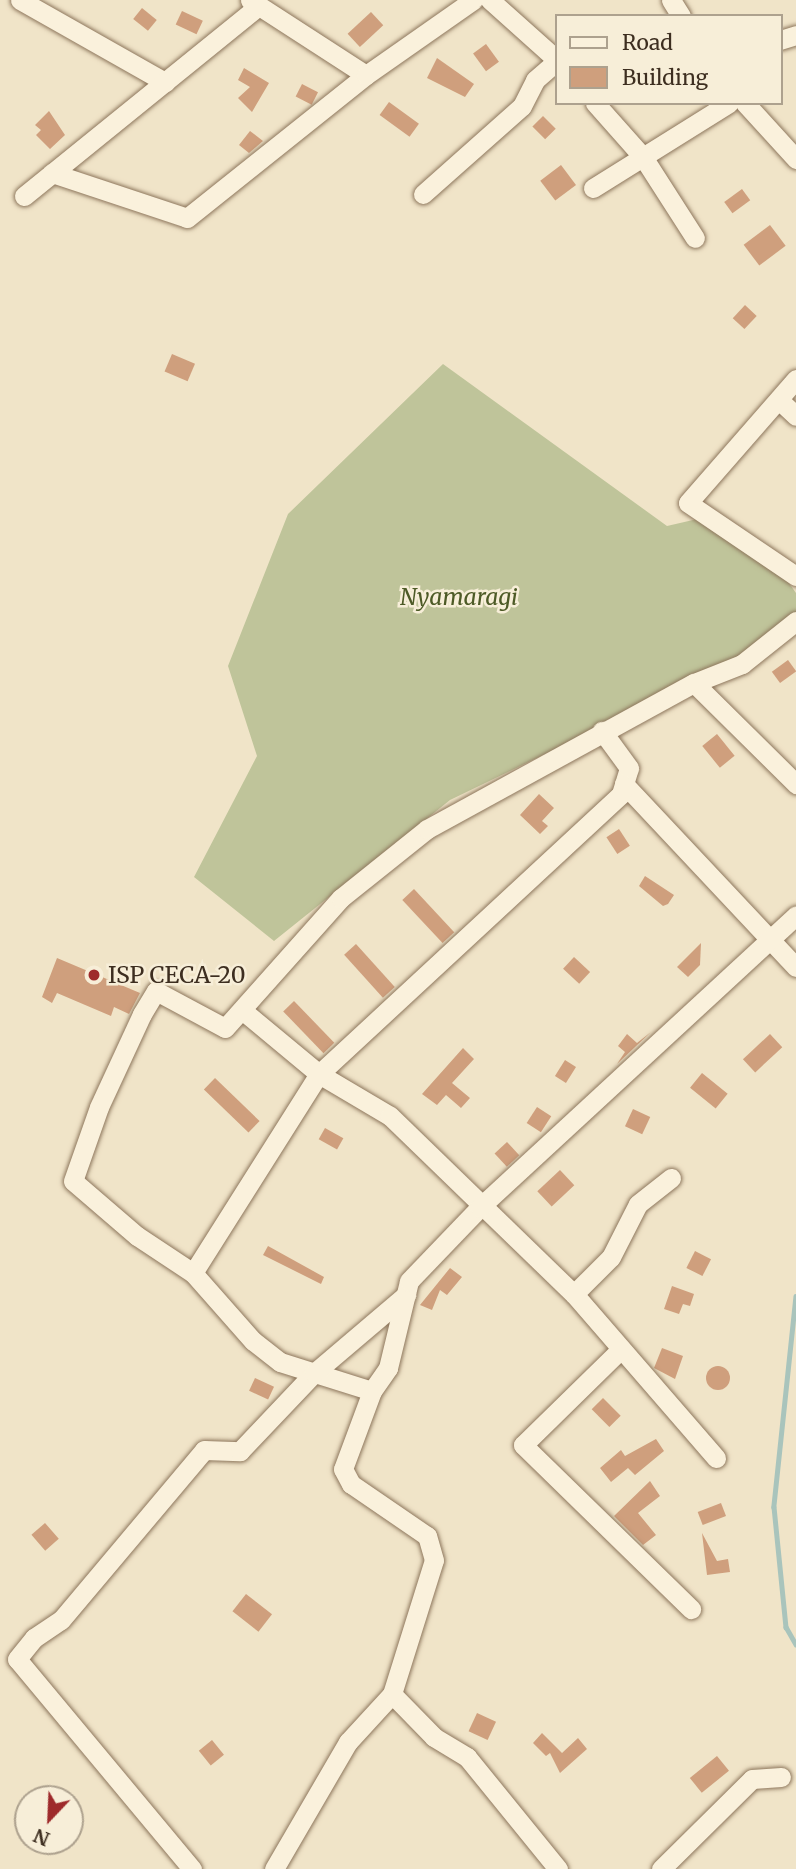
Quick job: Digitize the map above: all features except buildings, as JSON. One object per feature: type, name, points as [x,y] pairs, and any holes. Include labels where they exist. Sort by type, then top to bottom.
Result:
[{"type":"street","points":[[20,0],[165,82]]},
{"type":"street","points":[[52,173],[187,218],[366,75],[473,0]]},
{"type":"street","points":[[490,0],[554,59]]},
{"type":"street","points":[[24,196],[165,82],[254,3],[366,75]]},
{"type":"street","points":[[423,194],[522,106],[535,79],[554,63]]},
{"type":"street","points":[[597,105],[643,157],[695,238]]},
{"type":"street","points":[[593,188],[726,105]]},
{"type":"street","points":[[747,105],[796,159]]},
{"type":"street","points":[[796,379],[688,503],[796,576]]},
{"type":"street","points":[[779,400],[796,416]]},
{"type":"street","points":[[372,1391],[281,1362],[253,1341],[193,1273],[137,1236],[73,1181],[99,1107],[156,990],[173,995],[217,1027],[225,1028],[341,898],[426,829],[694,682],[742,664],[796,621]]},
{"type":"street","points":[[694,682],[796,784]]},
{"type":"street","points":[[193,1273],[319,1074],[621,794],[629,768],[603,732]]},
{"type":"street","points":[[624,784],[796,967]]},
{"type":"street","points":[[274,1869],[348,1742],[392,1694],[433,1560],[427,1536],[351,1485],[343,1469],[372,1391],[388,1368],[409,1281],[480,1207],[796,915]]},
{"type":"street","points":[[242,1010],[319,1074],[390,1116],[480,1207],[574,1294],[716,1458]]},
{"type":"street","points":[[574,1294],[611,1257],[638,1204],[671,1178]]},
{"type":"street","points":[[192,1869],[17,1660],[34,1638],[61,1620],[204,1450],[240,1451],[314,1373],[406,1295]]},
{"type":"street","points":[[621,1349],[523,1444],[691,1609]]},
{"type":"street","points":[[392,1694],[434,1737],[467,1757],[558,1869]]},
{"type":"street","points":[[661,1869],[752,1779],[780,1777]]},
{"type":"green space","name":"Nyamaragi","points":[[443,364],[667,526],[706,517],[781,572],[796,593],[796,612],[733,663],[450,800],[274,941],[194,877],[257,756],[228,666],[288,514]]},
{"type":"waterway","points":[[796,1296],[774,1507],[786,1627],[796,1644]]},
{"type":"place","name":"ISP CECA-20","points":[[94,975]]}]
